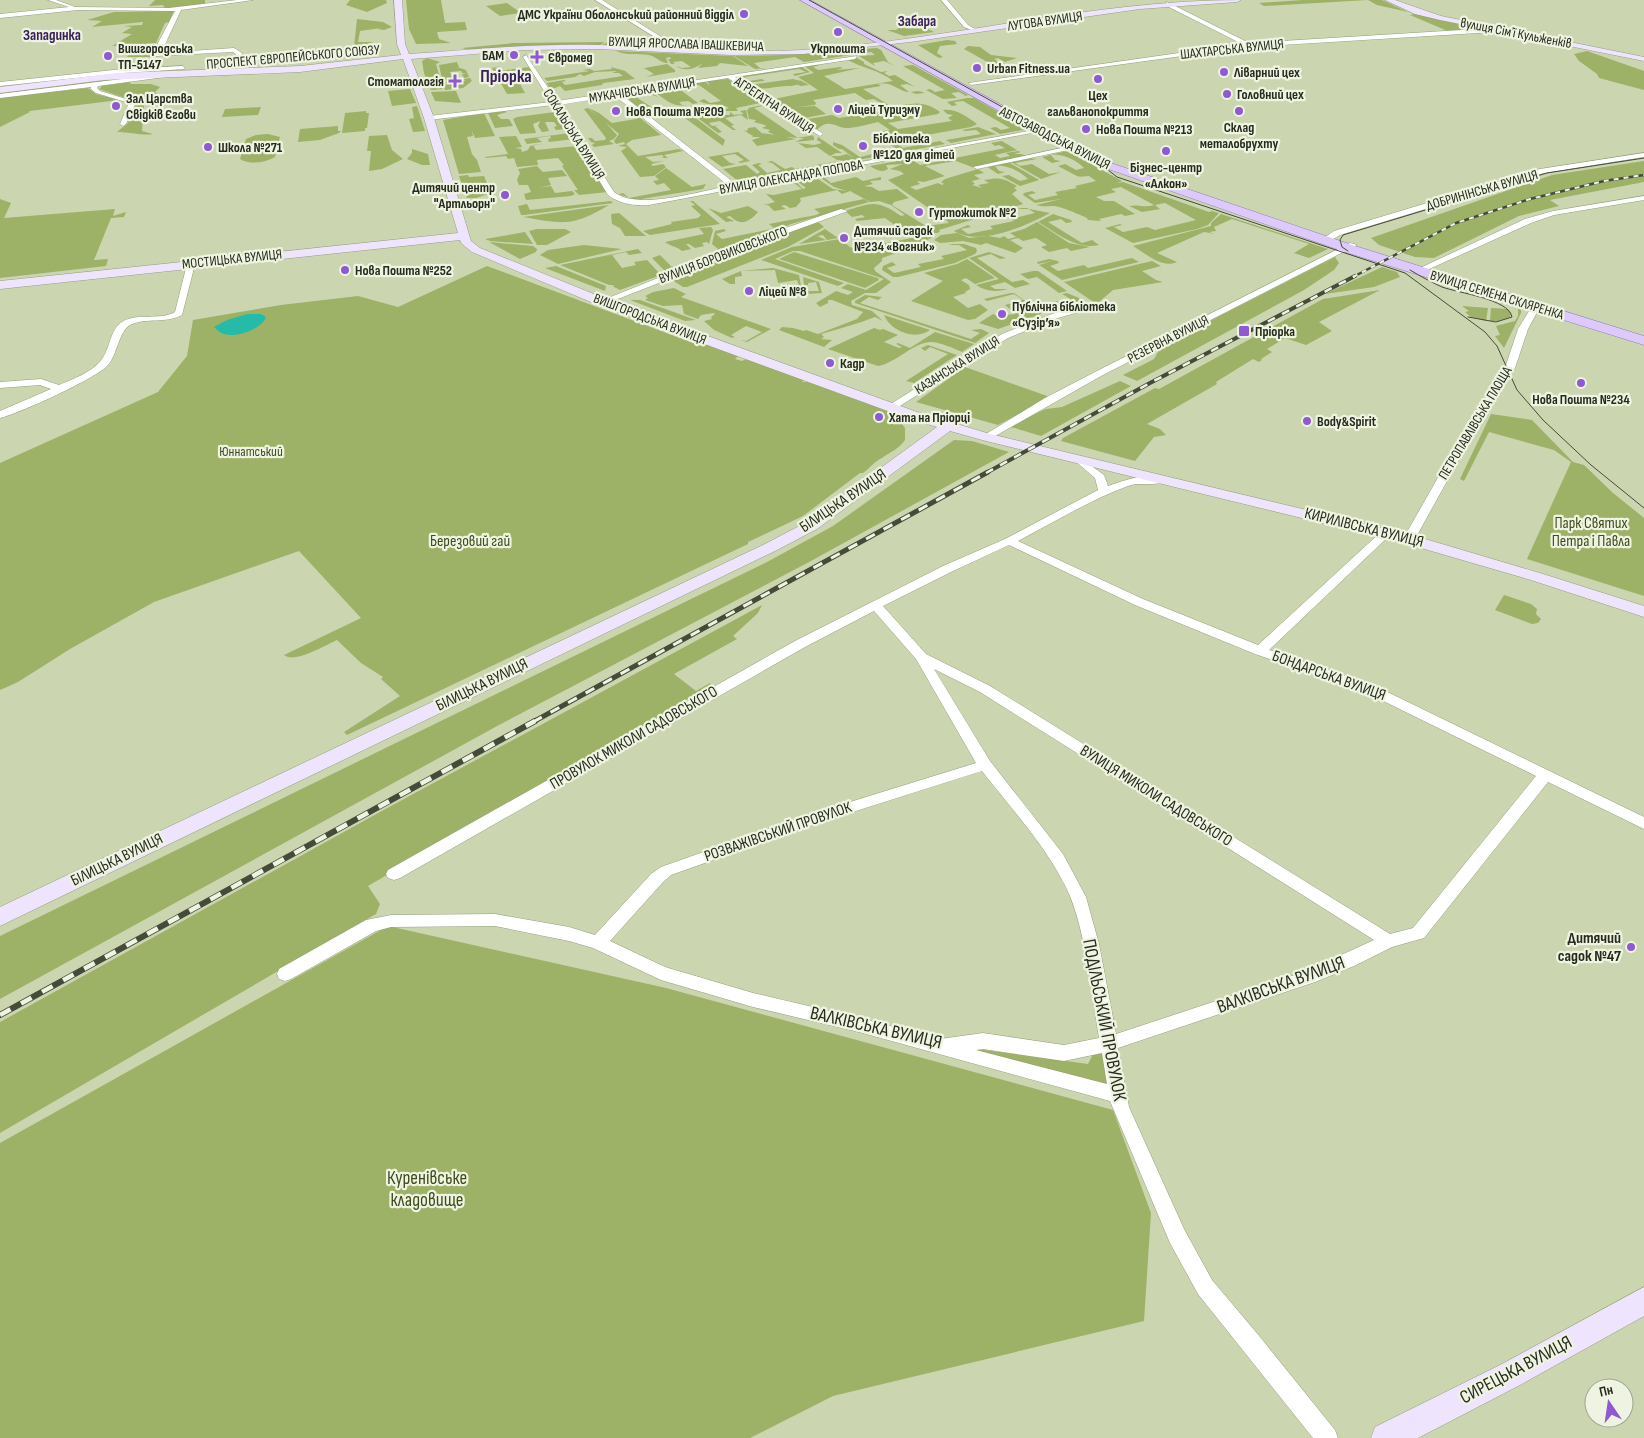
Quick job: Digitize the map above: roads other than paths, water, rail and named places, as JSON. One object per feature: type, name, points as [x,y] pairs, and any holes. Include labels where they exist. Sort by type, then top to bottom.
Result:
[{"type":"main road","name":"ВИШГОРОДСЬКА ВУЛИЦЯ","points":[[398,0],[399,48],[406,57],[429,118],[468,244],[476,250],[602,302],[891,408],[948,426],[1079,460]]},
{"type":"main road","name":"АВТОЗАВОДСЬКА ВУЛИЦЯ","points":[[804,0],[1093,160],[1136,177],[1327,239]]},
{"type":"main road","name":"АВТОЗАВОДСЬКА ВУЛИЦЯ","points":[[818,0],[1088,148],[1141,174],[1350,247]]},
{"type":"main road","points":[[1158,0],[1166,4]]},
{"type":"main road","name":"ЛУГОВА ВУЛИЦЯ","points":[[882,43],[1166,4],[1237,0]]},
{"type":"main road","name":"вулиця Сімʼї Кульженків","points":[[1389,0],[1426,15],[1644,59]]},
{"type":"main road","name":"ВУЛИЦЯ ЯРОСЛАВА ІВАШКЕВИЧА","points":[[406,57],[469,48],[572,40],[668,43],[717,49]]},
{"type":"main road","name":"ВУЛИЦЯ ЯРОСЛАВА ІВАШКЕВИЧА","points":[[399,48],[562,47],[717,49],[783,53],[882,43]]},
{"type":"main road","name":"ПРОСПЕКТ ЄВРОПЕЙСЬКОГО СОЮЗУ","points":[[0,90],[207,68],[263,59],[377,49]]},
{"type":"main road","name":"ПРОСПЕКТ ЄВРОПЕЙСЬКОГО СОЮЗУ","points":[[207,68],[262,70],[319,67],[406,57]]},
{"type":"main road","points":[[262,70],[249,69],[244,66],[263,59]]},
{"type":"main road","name":"МОСТИЦЬКА ВУЛИЦЯ","points":[[0,286],[465,236]]},
{"type":"main road","name":"ВУЛИЦЯ СЕМЕНА СКЛЯРЕНКА","points":[[1350,247],[1424,268],[1536,306],[1644,336]]},
{"type":"main road","name":"ВУЛИЦЯ СЕМЕНА СКЛЯРЕНКА","points":[[1350,247],[1644,341]]},
{"type":"main road","name":"БІЛИЦЬКА ВУЛИЦЯ","points":[[0,917],[771,547],[811,526],[948,426]]},
{"type":"main road","name":"КИРИЛІВСЬКА ВУЛИЦЯ","points":[[1079,460],[1409,539],[1537,577],[1644,612]]},
{"type":"main road","name":"СИРЕЦЬКА ВУЛИЦЯ","points":[[1386,1438],[1510,1375],[1644,1301]]},
{"type":"street","points":[[51,0],[78,8]]},
{"type":"street","points":[[0,16],[78,8],[152,11],[250,0]]},
{"type":"street","points":[[598,0],[668,43]]},
{"type":"street","points":[[944,0],[966,26],[975,31]]},
{"type":"street","points":[[1166,4],[1248,45]]},
{"type":"street","points":[[179,9],[161,43],[157,55],[234,50],[239,53],[238,62]]},
{"type":"street","name":"ШАХТАРСЬКА ВУЛИЦЯ","points":[[971,83],[1248,45],[1494,30]]},
{"type":"street","name":"СОКАЛЬСЬКА ВУЛИЦЯ","points":[[526,57],[611,193],[618,198],[630,202]]},
{"type":"street","name":"МУКАЧІВСЬКА ВУЛИЦЯ","points":[[429,118],[556,103],[855,57]]},
{"type":"street","name":"ПРОСПЕКТ ЄВРОПЕЙСЬКОГО СОЮЗУ","points":[[0,84],[114,72],[187,70]]},
{"type":"street","name":"ПРОСПЕКТ ЄВРОПЕЙСЬКОГО СОЮЗУ","points":[[0,96],[95,85],[187,70]]},
{"type":"street","name":"АГРЕГАТНА ВУЛИЦЯ","points":[[729,76],[820,134]]},
{"type":"street","points":[[95,85],[94,89],[98,92],[133,102],[123,124]]},
{"type":"street","points":[[617,94],[735,187]]},
{"type":"street","name":"ВУЛИЦЯ ОЛЕКСАНДРА ПОПОВА","points":[[630,202],[649,203],[1039,131]]},
{"type":"street","points":[[977,167],[1071,148]]},
{"type":"street","name":"ДОБРИНІНСЬКА ВУЛИЦЯ","points":[[1327,239],[1337,233],[1398,214],[1543,172],[1644,155]]},
{"type":"street","points":[[1424,268],[1545,215],[1587,206],[1644,198]]},
{"type":"street","name":"ВУЛИЦЯ БОРОВИКОВСЬКОГО","points":[[602,302],[771,236],[844,211]]},
{"type":"street","name":"РЕЗЕРВНА ВУЛИЦЯ","points":[[986,436],[1065,391],[1350,247]]},
{"type":"street","points":[[0,415],[97,369],[107,361],[123,326],[169,317],[179,313],[191,264]]},
{"type":"street","name":"ПЕТРОПАВЛІВСЬКА ПЛОЩА","points":[[1409,539],[1478,416],[1510,368],[1523,329],[1536,306]]},
{"type":"street","name":"КАЗАНСЬКА ВУЛИЦЯ","points":[[891,408],[1005,336],[1055,316],[1083,308]]},
{"type":"street","points":[[0,385],[42,382],[58,388]]},
{"type":"street","points":[[1079,460],[1100,477],[1104,491]]},
{"type":"street","points":[[876,606],[947,569],[1009,541],[1104,491],[1130,481],[1164,479]]},
{"type":"street","points":[[1260,651],[1328,585],[1386,533]]},
{"type":"street","name":"БОНДАРСЬКА ВУЛИЦЯ","points":[[1009,541],[1139,602],[1260,651],[1370,689],[1644,823]]},
{"type":"street","name":"ПОДІЛЬСЬКИЙ ПРОВУЛОК","points":[[876,606],[921,657],[985,764],[1051,849],[1078,897],[1091,944],[1120,1107],[1177,1236],[1205,1287],[1253,1344],[1327,1438]]},
{"type":"street","name":"ПРОВУЛОК МИКОЛИ САДОВСЬКОГО","points":[[394,874],[800,644],[876,606]]},
{"type":"street","name":"ВУЛИЦЯ МИКОЛИ САДОВСЬКОГО","points":[[921,657],[985,689],[1388,941]]},
{"type":"street","name":"РОЗВАЖІВСЬКИЙ ПРОВУЛОК","points":[[598,943],[666,870],[813,819],[985,764]]},
{"type":"street","name":"ВАЛКІВСЬКА ВУЛИЦЯ","points":[[285,974],[372,925],[391,921],[496,920],[569,934],[598,943],[661,973],[753,1000],[859,1025],[940,1047],[983,1041],[1064,1053],[1109,1044],[1309,977],[1348,961],[1388,941],[1418,933],[1546,774]]},
{"type":"street","points":[[940,1047],[1117,1095]]},
{"type":"water","points":[[247,314],[261,314],[266,317],[254,329],[242,334],[224,334],[214,327],[227,320]]},
{"type":"tram line","points":[[809,0],[1089,155],[1117,177],[1405,273],[1485,332],[1497,346],[1517,390],[1543,420],[1591,465],[1644,508]]},
{"type":"tram line","points":[[1348,251],[1342,247],[1340,240],[1343,235],[1547,173],[1644,158]]},
{"type":"tram line","points":[[1410,270],[1442,287],[1493,301],[1509,311],[1512,317],[1496,322],[1468,317]]},
{"type":"railway","points":[[1353,277],[1456,223],[1530,199],[1604,181],[1644,175]]},
{"type":"railway","points":[[986,473],[1150,383],[1355,276]]},
{"type":"railway","points":[[533,722],[988,472]]},
{"type":"railway","points":[[0,1015],[535,721]]},
{"type":"place","name":"ДМС України Оболонський районний відділ","points":[[744,14]]},
{"type":"place","name":"Укрпошта","points":[[838,32]]},
{"type":"place","name":"БАМ","points":[[514,55]]},
{"type":"place","name":"Вишгородська ТП-5147","points":[[108,56]]},
{"type":"place","name":"Євромед","points":[[537,57]]},
{"type":"place","name":"Urban Fitness.ua","points":[[977,68]]},
{"type":"place","name":"Ліварний цех","points":[[1224,72]]},
{"type":"place","name":"Цех гальванопокриття","points":[[1098,79]]},
{"type":"place","name":"Стоматологія","points":[[455,81]]},
{"type":"place","name":"Головний цех","points":[[1227,94]]},
{"type":"place","name":"Зал Царства Свідків Єгови","points":[[116,106]]},
{"type":"place","name":"Ліцей Туризму","points":[[838,109]]},
{"type":"place","name":"Нова Пошта №209","points":[[616,111]]},
{"type":"place","name":"Склад металобрухту","points":[[1239,111]]},
{"type":"place","name":"Нова Пошта №213","points":[[1086,129]]},
{"type":"place","name":"Бібліотека №120 для дітей","points":[[863,146]]},
{"type":"place","name":"Школа №271","points":[[208,147]]},
{"type":"place","name":"Бізнес-центр «Алкон»","points":[[1166,151]]},
{"type":"place","name":"Дитячий центр \"Артльорн\"","points":[[505,195]]},
{"type":"place","name":"Гуртожиток №2","points":[[919,212]]},
{"type":"place","name":"Дитячий садок №234 «Вогник»","points":[[844,238]]},
{"type":"place","name":"Нова Пошта №252","points":[[345,270]]},
{"type":"place","name":"Ліцей №8","points":[[749,291]]},
{"type":"place","name":"Публічна бібліотека «Сузір’я»","points":[[1002,314]]},
{"type":"place","name":"Пріорка","points":[[1244,331]]},
{"type":"place","name":"Кадр","points":[[830,363]]},
{"type":"place","name":"Нова Пошта №234","points":[[1581,383]]},
{"type":"place","name":"Хата на Пріорці","points":[[879,417]]},
{"type":"place","name":"Body&Spirit","points":[[1307,421]]},
{"type":"place","name":"Дитячий садок №47","points":[[1631,947]]},
{"type":"district","name":"Забара","points":[[917,21]]},
{"type":"district","name":"Западинка","points":[[52,35]]},
{"type":"district","name":"Пріорка","points":[[506,76]]},
{"type":"park label","name":"Юннатський","points":[[251,451]]},
{"type":"park label","name":"Парк Святих Петра і Павла","points":[[1591,532]]},
{"type":"park label","name":"Березовий гай","points":[[470,541]]},
{"type":"park label","name":"Куренівське кладовище","points":[[427,1189]]}]
